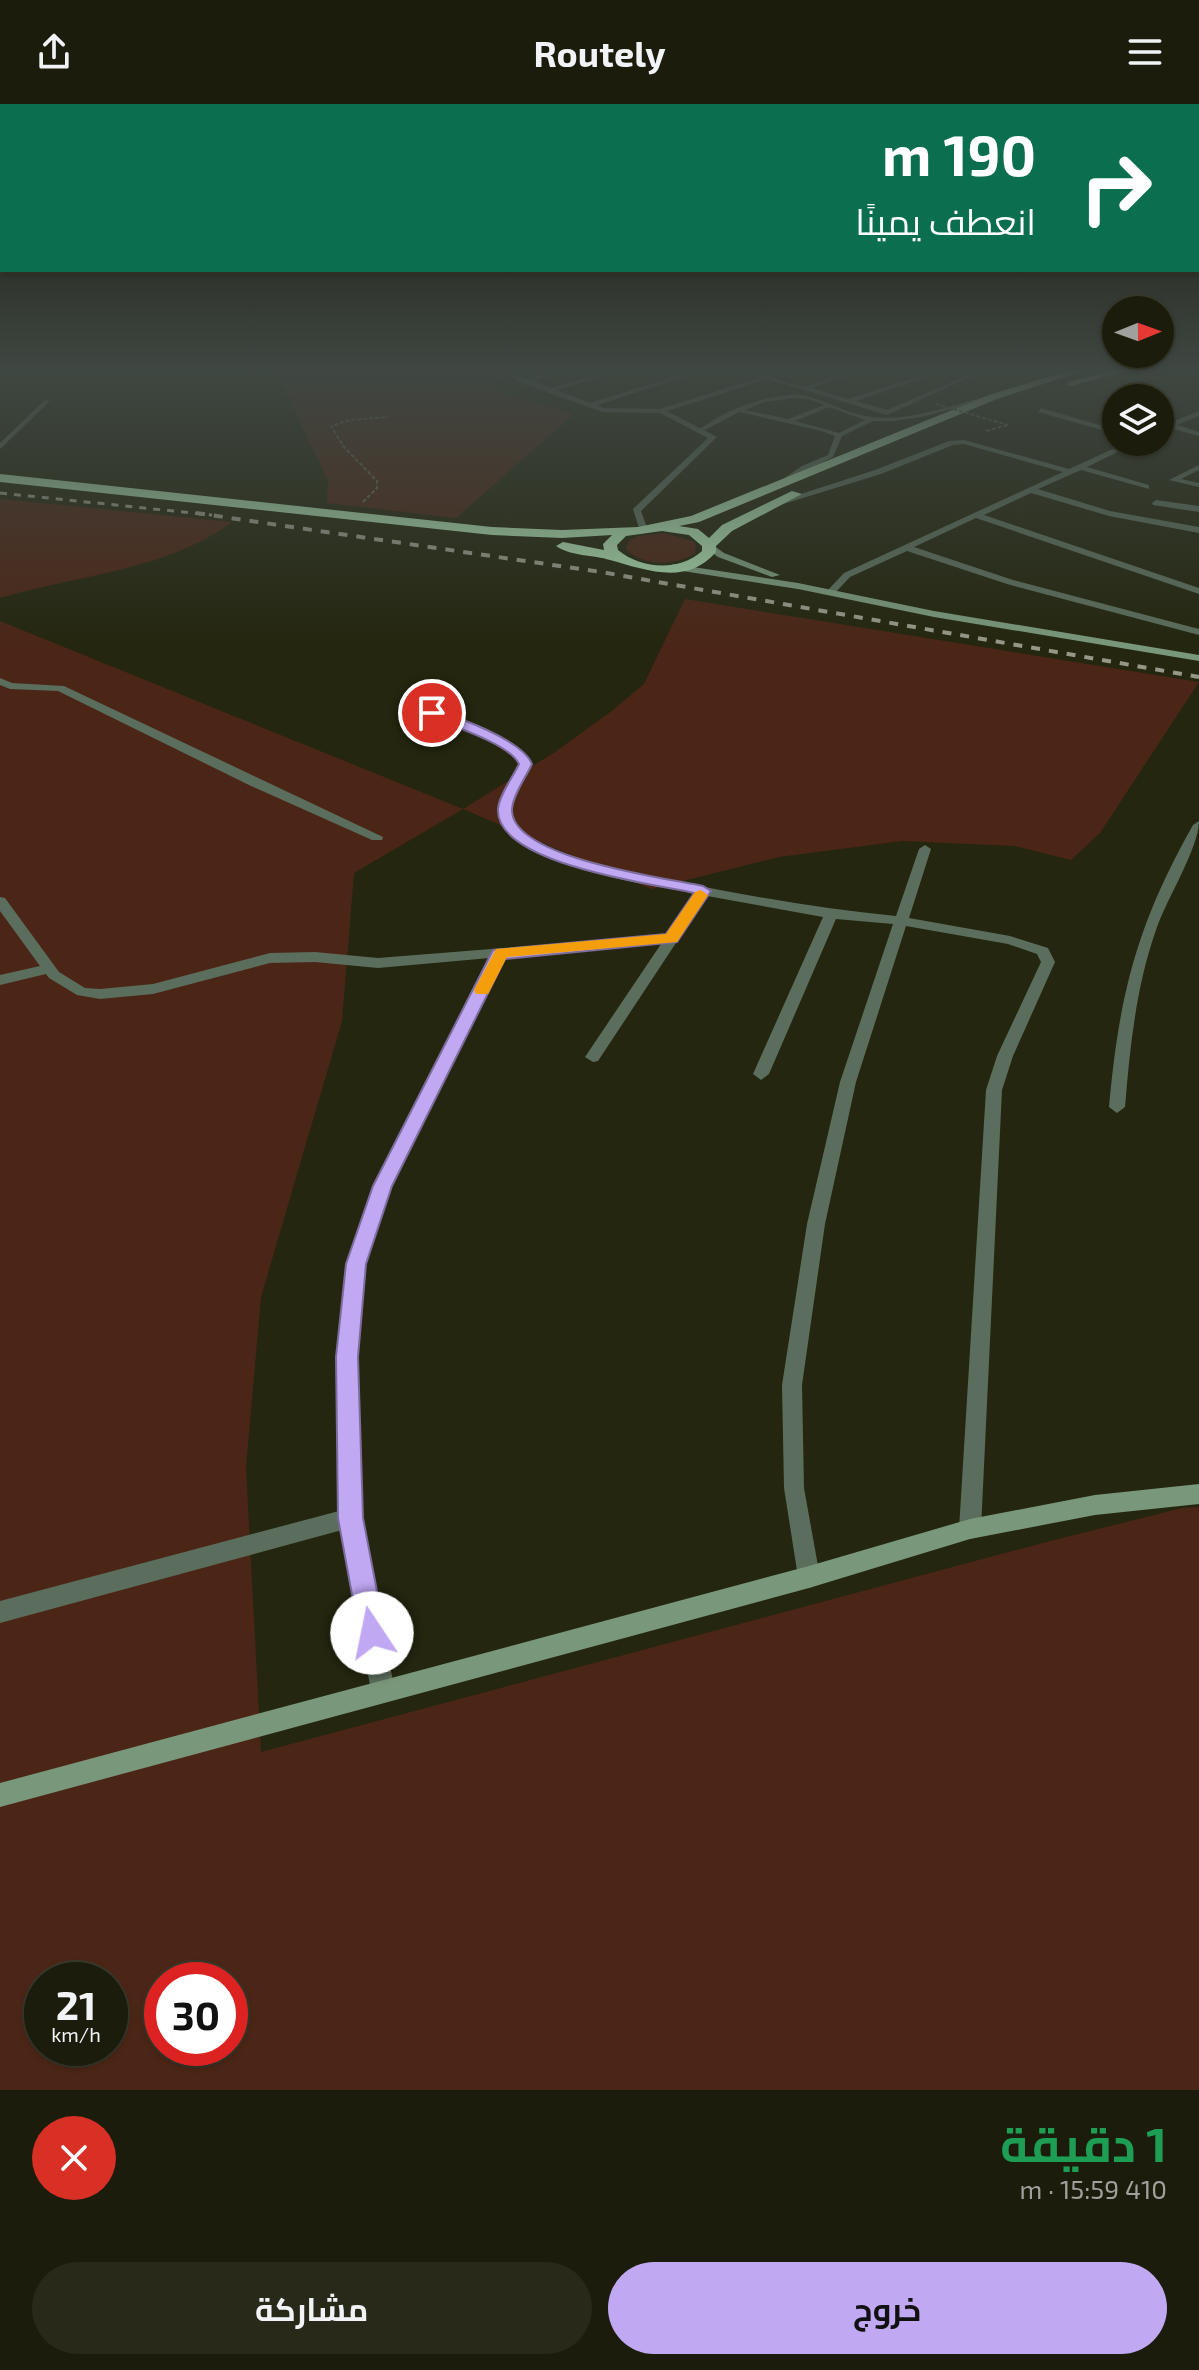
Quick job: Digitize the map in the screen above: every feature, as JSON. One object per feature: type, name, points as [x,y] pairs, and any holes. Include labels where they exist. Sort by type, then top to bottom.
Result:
[{"type":"highway","points":[[0,481],[351,514],[506,534],[580,536],[694,519],[836,461]]},
{"type":"highway","points":[[0,481],[212,503],[561,546],[616,557],[641,566],[673,567],[705,557],[709,546],[727,528],[772,504],[875,461]]},
{"type":"highway","points":[[616,557],[610,544],[622,533],[642,528],[693,532],[709,546]]},
{"type":"main road","points":[[709,546],[721,555],[785,578],[798,586]]},
{"type":"main road","points":[[673,567],[798,586],[948,616],[1199,658]]},
{"type":"main road","points":[[0,1795],[809,1577],[970,1529],[1095,1505],[1199,1494]]},
{"type":"street","points":[[642,528],[636,511],[689,461]]},
{"type":"street","points":[[772,504],[907,461]]},
{"type":"street","points":[[1031,461],[1068,471]]},
{"type":"street","points":[[831,592],[847,575],[1094,461]]},
{"type":"street","points":[[1080,467],[1146,487]]},
{"type":"street","points":[[1199,467],[1173,477],[1173,480],[1199,485]]},
{"type":"street","points":[[1031,490],[1109,513],[1199,530]]},
{"type":"street","points":[[1156,503],[1199,509]]},
{"type":"street","points":[[978,516],[1199,591]]},
{"type":"street","points":[[908,548],[1010,582],[1199,632]]},
{"type":"street","points":[[0,681],[10,686],[60,688],[255,783],[377,837]]},
{"type":"street","points":[[416,707],[500,742],[523,756],[526,764],[505,807],[506,817],[519,836],[537,849],[564,860],[703,891],[831,914],[901,921],[1032,945],[1043,951],[1048,962],[1005,1056],[994,1090],[970,1529]]},
{"type":"street","points":[[1117,1107],[1122,1043],[1143,940],[1164,889],[1199,825]]},
{"type":"street","points":[[809,1577],[794,1488],[792,1385],[816,1224],[848,1082],[925,849]]},
{"type":"street","points":[[593,1057],[703,891]]},
{"type":"street","points":[[0,901],[47,969],[63,983],[82,992],[120,994],[179,983],[270,958],[315,957],[378,963],[671,939]]},
{"type":"street","points":[[761,1074],[831,914]]},
{"type":"street","points":[[383,1691],[350,1518],[347,1357],[356,1264],[382,1186],[500,953]]},
{"type":"street","points":[[0,980],[47,969]]},
{"type":"street","points":[[0,1612],[350,1518]]},
{"type":"lane","points":[[786,481],[821,461]]},
{"type":"path","points":[[351,514],[377,488],[377,481],[357,461]]},
{"type":"shaded area","points":[[318,461],[521,461],[456,518],[327,503],[328,481]]},
{"type":"shaded area","points":[[0,499],[232,522],[206,538],[150,562],[0,598]]},
{"type":"shaded area","points":[[664,533],[693,541],[695,553],[679,560],[659,563],[641,559],[626,549],[628,542],[638,536]]},
{"type":"shaded area","points":[[685,599],[1199,682],[1100,833],[1071,860],[1015,846],[902,841],[779,857],[651,889],[463,809],[555,752],[644,684]]},
{"type":"shaded area","points":[[0,621],[463,809],[354,873],[342,1021],[261,1297],[246,1468],[261,1752],[1054,1540],[1182,1508],[1199,1507],[1199,2090],[0,2090]]},
{"type":"railway","points":[[0,493],[204,514]]},
{"type":"railway","points":[[196,513],[204,514]]},
{"type":"railway","points":[[204,514],[212,515]]},
{"type":"railway","points":[[204,514],[601,572],[1199,677]]},
{"type":"slow traffic","points":[[482,990],[501,953],[671,939],[701,895]]},
{"type":"route","points":[[372,1633],[350,1518],[347,1357],[356,1264],[382,1186],[455,1047],[499,954],[671,939],[703,891],[564,860],[537,849],[519,836],[506,817],[505,807],[510,793],[526,764],[523,756],[500,742],[432,713]]}]
